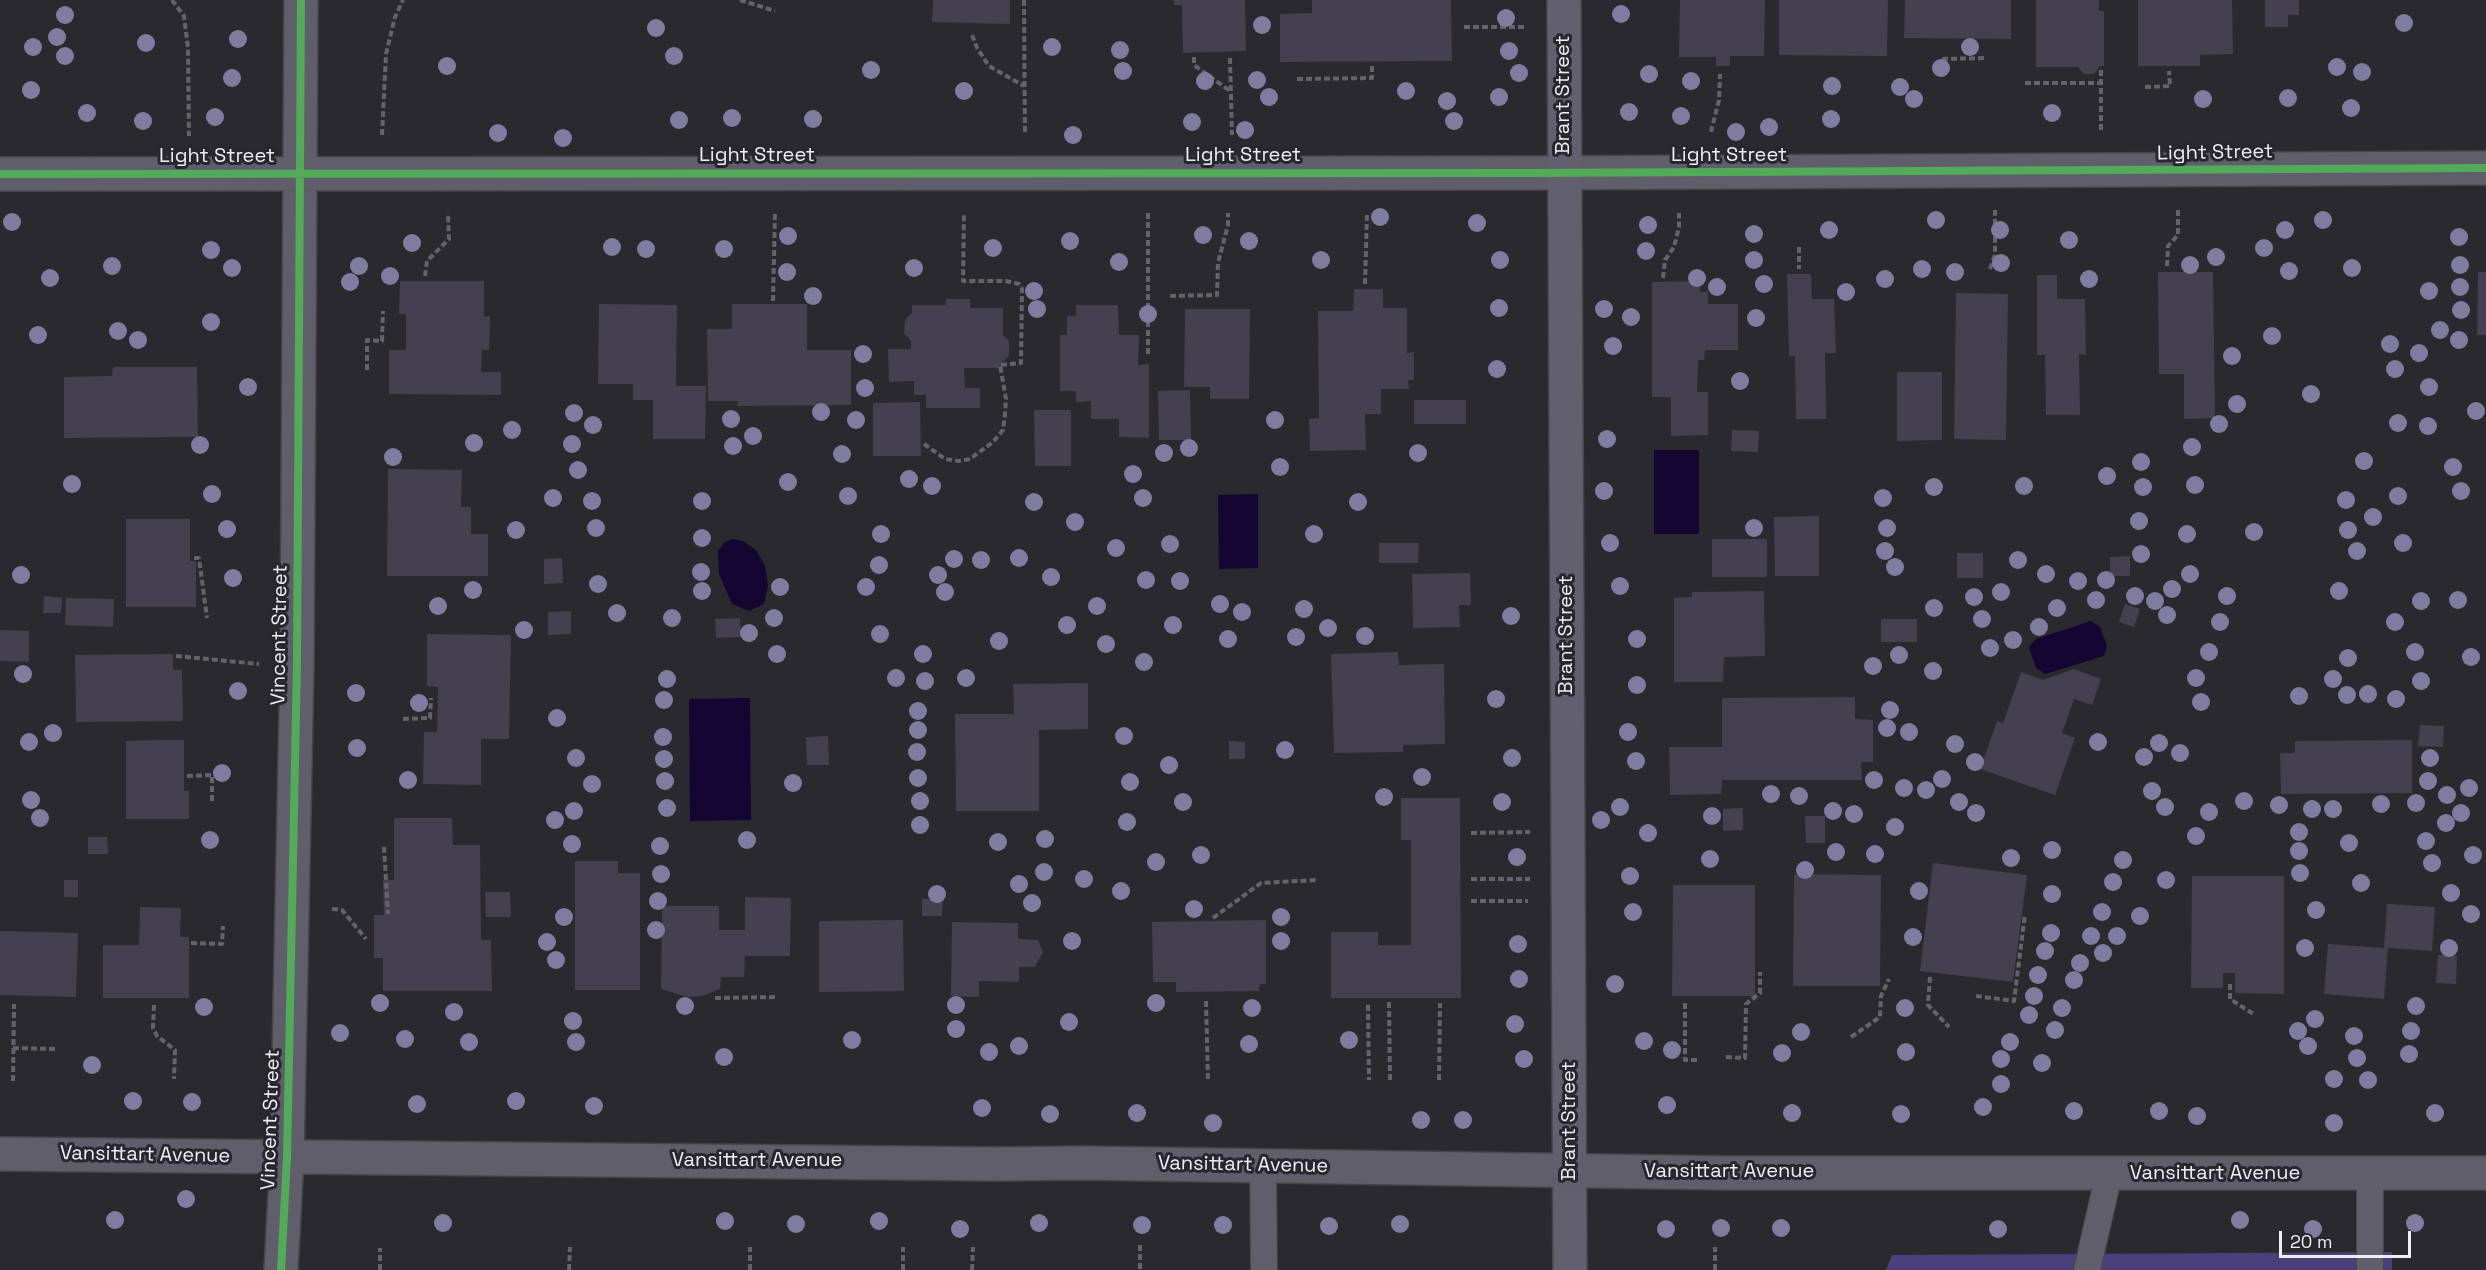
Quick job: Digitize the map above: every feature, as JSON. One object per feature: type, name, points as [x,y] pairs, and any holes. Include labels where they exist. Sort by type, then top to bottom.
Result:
[{"type":"main road","name":"Vansittart Avenue","points":[[0,1154],[1570,1171],[2109,1174],[2486,1173]]},
{"type":"street","name":"Vincent Street","points":[[281,1270],[287,1157],[297,663],[301,0]]},
{"type":"street","name":"Brant Street","points":[[1564,0],[1570,1270]]},
{"type":"street","name":"Light Street","points":[[0,174],[1564,173],[2486,168]]},
{"type":"lane","points":[[1263,1166],[1264,1270]]},
{"type":"lane","points":[[2088,1269],[2109,1174]]},
{"type":"lane","points":[[2370,1174],[2370,1270]]},
{"type":"path","points":[[172,0],[184,16],[188,48],[190,144]]},
{"type":"path","points":[[381,145],[386,54],[395,17],[403,0]]},
{"type":"path","points":[[740,0],[775,11]]},
{"type":"path","points":[[1024,0],[1025,142]]},
{"type":"path","points":[[1464,27],[1533,27]]},
{"type":"path","points":[[972,35],[976,48],[989,66],[1024,87]]},
{"type":"path","points":[[1194,57],[1194,65],[1231,91]]},
{"type":"path","points":[[1230,58],[1232,141]]},
{"type":"path","points":[[1942,59],[1986,58]]},
{"type":"path","points":[[1297,79],[1372,78],[1372,66]]},
{"type":"path","points":[[2101,70],[2101,138]]},
{"type":"path","points":[[2145,87],[2170,86],[2169,71]]},
{"type":"path","points":[[1709,140],[1719,100],[1720,74]]},
{"type":"path","points":[[2025,83],[2101,82]]},
{"type":"path","points":[[1990,269],[1995,255],[1995,200]]},
{"type":"path","points":[[2168,266],[2168,246],[2178,235],[2177,200]]},
{"type":"path","points":[[1148,203],[1148,354]]},
{"type":"path","points":[[1170,296],[1217,295],[1218,263],[1228,225],[1228,203]]},
{"type":"path","points":[[1365,285],[1367,204]]},
{"type":"path","points":[[773,301],[775,206]]},
{"type":"path","points":[[924,444],[945,459],[959,461],[970,459],[993,442],[1003,430],[1005,414],[1006,399],[1000,365],[1021,363],[1022,289],[1019,284],[1006,281],[963,281],[964,206]]},
{"type":"path","points":[[425,276],[427,261],[449,239],[448,207]]},
{"type":"path","points":[[1663,278],[1665,260],[1674,247],[1678,210]]},
{"type":"path","points":[[1799,247],[1799,269]]},
{"type":"path","points":[[367,370],[367,340],[382,340],[383,311]]},
{"type":"path","points":[[194,558],[199,558],[207,618]]},
{"type":"path","points":[[176,656],[265,665]]},
{"type":"path","points":[[403,719],[430,718],[430,698]]},
{"type":"path","points":[[187,776],[212,776],[212,804]]},
{"type":"path","points":[[1471,833],[1538,831]]},
{"type":"path","points":[[384,847],[388,914]]},
{"type":"path","points":[[1471,879],[1538,879]]},
{"type":"path","points":[[1213,918],[1261,883],[1317,880]]},
{"type":"path","points":[[1471,901],[1537,901]]},
{"type":"path","points":[[1976,996],[2014,1001],[2025,914]]},
{"type":"path","points":[[191,943],[222,944],[223,926]]},
{"type":"path","points":[[1726,1057],[1745,1058],[1746,1004],[1760,993],[1760,972]]},
{"type":"path","points":[[1930,977],[1928,1005],[1949,1027]]},
{"type":"path","points":[[1851,1037],[1880,1017],[1881,996],[1889,979]]},
{"type":"path","points":[[2230,984],[2230,999],[2255,1015]]},
{"type":"path","points":[[715,998],[777,997]]},
{"type":"path","points":[[1206,1000],[1208,1081]]},
{"type":"path","points":[[1389,1002],[1390,1080]]},
{"type":"path","points":[[1439,1080],[1440,1003]]},
{"type":"path","points":[[1685,1003],[1685,1060],[1700,1060]]},
{"type":"path","points":[[13,1081],[14,1004]]},
{"type":"path","points":[[154,1005],[153,1028],[157,1036],[175,1050],[174,1079]]},
{"type":"path","points":[[1368,1005],[1369,1080]]},
{"type":"path","points":[[13,1048],[56,1049]]},
{"type":"path","points":[[1140,1245],[1140,1270]]},
{"type":"path","points":[[569,1270],[570,1247]]},
{"type":"path","points":[[750,1247],[750,1270]]},
{"type":"path","points":[[903,1247],[903,1270]]},
{"type":"path","points":[[972,1270],[973,1247]]},
{"type":"path","points":[[1714,1270],[1715,1247]]},
{"type":"path","points":[[380,1248],[380,1270]]},
{"type":"shaded area","points":[[1654,450],[1699,450],[1699,534],[1654,534]]},
{"type":"shaded area","points":[[1258,494],[1258,568],[1219,569],[1218,495]]},
{"type":"shaded area","points":[[732,539],[743,541],[756,550],[765,566],[768,585],[764,604],[749,611],[732,604],[719,574],[718,551],[724,543]]},
{"type":"shaded area","points":[[2091,621],[2100,627],[2107,646],[2104,656],[2045,674],[2036,668],[2029,647],[2036,639]]},
{"type":"shaded area","points":[[750,698],[751,820],[690,821],[689,699]]},
{"type":"shaded area","points":[[2392,1252],[2392,1270],[1886,1270],[1892,1255]]},
{"type":"building","points":[[933,0],[1010,0],[1010,24],[932,22]]},
{"type":"building","points":[[1174,0],[1245,0],[1246,51],[1183,53],[1182,5],[1174,5]]},
{"type":"building","points":[[1312,0],[1451,0],[1452,61],[1280,62],[1280,14],[1312,13]]},
{"type":"building","points":[[1680,0],[1765,0],[1764,56],[1730,56],[1730,66],[1716,66],[1716,57],[1679,57]]},
{"type":"building","points":[[1779,0],[1888,0],[1887,56],[1779,55]]},
{"type":"building","points":[[1905,0],[2011,0],[2011,39],[1904,38]]},
{"type":"building","points":[[2036,0],[2099,0],[2099,11],[2104,11],[2104,66],[2100,66],[2094,74],[2084,74],[2078,67],[2036,67]]},
{"type":"building","points":[[2138,0],[2232,0],[2233,54],[2200,55],[2200,66],[2138,66]]},
{"type":"building","points":[[2265,0],[2299,0],[2299,15],[2288,15],[2288,27],[2265,27]]},
{"type":"building","points":[[2158,272],[2213,272],[2215,418],[2184,419],[2184,374],[2159,374]]},
{"type":"building","points":[[2478,272],[2486,272],[2486,335],[2477,335]]},
{"type":"building","points":[[1787,274],[1811,274],[1812,299],[1834,299],[1836,353],[1825,353],[1826,419],[1796,419],[1795,356],[1789,356]]},
{"type":"building","points":[[2037,275],[2057,275],[2057,299],[2085,299],[2086,355],[2079,354],[2080,415],[2046,415],[2045,355],[2037,355]]},
{"type":"building","points":[[400,281],[484,281],[484,317],[490,316],[489,350],[482,350],[481,372],[501,372],[501,395],[389,394],[389,350],[406,350],[406,314],[399,314]]},
{"type":"building","points":[[1700,281],[1700,292],[1708,292],[1708,304],[1738,304],[1738,350],[1705,350],[1704,360],[1698,360],[1697,392],[1708,392],[1708,435],[1671,436],[1671,397],[1652,397],[1652,282]]},
{"type":"building","points":[[1354,289],[1383,289],[1383,308],[1407,308],[1407,353],[1414,352],[1414,380],[1408,380],[1409,389],[1381,389],[1381,414],[1365,414],[1366,450],[1310,451],[1309,419],[1319,418],[1318,311],[1353,311]]},
{"type":"building","points":[[1956,293],[2008,294],[2006,440],[1954,439]]},
{"type":"building","points":[[946,299],[970,299],[970,308],[1003,308],[1003,335],[1009,341],[1009,356],[1002,362],[1002,368],[964,368],[965,388],[980,388],[980,408],[926,408],[926,395],[914,395],[914,381],[889,382],[888,349],[911,349],[911,341],[904,333],[905,320],[912,313],[912,305],[945,305]]},
{"type":"building","points":[[599,304],[677,305],[676,386],[706,386],[705,439],[653,439],[653,400],[633,400],[633,384],[598,384]]},
{"type":"building","points":[[732,304],[807,304],[807,350],[851,350],[851,405],[737,406],[738,401],[708,401],[707,329],[732,329]]},
{"type":"building","points":[[1076,305],[1118,305],[1119,335],[1139,335],[1138,365],[1149,364],[1149,438],[1119,437],[1119,419],[1091,419],[1091,401],[1076,402],[1076,391],[1060,391],[1060,335],[1067,335],[1067,316],[1076,316]]},
{"type":"building","points":[[1185,309],[1250,309],[1249,399],[1210,399],[1210,387],[1184,387]]},
{"type":"building","points":[[113,367],[197,367],[198,437],[64,438],[64,377],[112,376]]},
{"type":"building","points":[[1897,372],[1942,372],[1942,440],[1897,441]]},
{"type":"building","points":[[1190,390],[1191,440],[1159,440],[1158,391]]},
{"type":"building","points":[[1414,400],[1466,400],[1466,424],[1414,424]]},
{"type":"building","points":[[920,402],[921,456],[873,456],[873,403]]},
{"type":"building","points":[[1034,410],[1071,410],[1071,466],[1035,466]]},
{"type":"building","points":[[1732,430],[1759,431],[1758,452],[1731,451]]},
{"type":"building","points":[[388,469],[462,470],[461,507],[471,507],[471,534],[488,534],[488,576],[387,576]]},
{"type":"building","points":[[1819,516],[1819,576],[1775,576],[1774,517]]},
{"type":"building","points":[[126,519],[190,519],[190,561],[196,561],[196,607],[126,607]]},
{"type":"building","points":[[1712,539],[1767,539],[1767,577],[1712,577]]},
{"type":"building","points":[[1379,543],[1419,543],[1418,563],[1379,563]]},
{"type":"building","points":[[1957,553],[1983,553],[1983,578],[1957,578]]},
{"type":"building","points":[[2130,556],[2130,576],[2110,576],[2110,557]]},
{"type":"building","points":[[562,558],[563,583],[544,584],[544,559]]},
{"type":"building","points":[[1470,573],[1471,605],[1459,605],[1460,627],[1413,628],[1412,574]]},
{"type":"building","points":[[1764,591],[1765,656],[1724,657],[1723,682],[1674,682],[1674,598],[1692,597],[1692,592]]},
{"type":"building","points":[[44,596],[62,598],[61,613],[43,613]]},
{"type":"building","points":[[66,598],[114,599],[113,627],[65,625]]},
{"type":"building","points":[[2125,604],[2140,609],[2134,627],[2119,622]]},
{"type":"building","points":[[571,611],[571,634],[548,635],[548,612]]},
{"type":"building","points":[[740,618],[741,637],[716,638],[715,619]]},
{"type":"building","points":[[1881,619],[1917,619],[1917,642],[1881,642]]},
{"type":"building","points":[[0,630],[29,631],[29,662],[0,661]]},
{"type":"building","points":[[427,634],[511,635],[509,739],[481,739],[481,785],[423,784],[424,732],[437,732],[438,687],[427,686]]},
{"type":"building","points":[[1398,652],[1399,665],[1444,664],[1445,744],[1403,745],[1403,752],[1334,753],[1331,654]]},
{"type":"building","points":[[173,654],[173,670],[182,670],[183,721],[76,722],[75,655]]},
{"type":"building","points":[[2074,669],[2101,679],[2092,705],[2074,699],[2062,733],[2075,738],[2055,795],[1980,769],[1997,721],[2003,723],[2021,672],[2043,680]]},
{"type":"building","points":[[1088,683],[1088,729],[1039,730],[1039,811],[956,811],[955,714],[1014,714],[1013,684]]},
{"type":"building","points":[[1855,697],[1855,719],[1873,720],[1873,762],[1861,762],[1862,780],[1722,780],[1721,794],[1670,795],[1669,747],[1722,747],[1722,698]]},
{"type":"building","points":[[2420,725],[2444,726],[2443,747],[2418,746]]},
{"type":"building","points":[[828,736],[829,765],[807,765],[806,737]]},
{"type":"building","points":[[184,740],[184,791],[189,791],[189,819],[126,819],[126,741]]},
{"type":"building","points":[[2412,740],[2412,793],[2281,794],[2280,753],[2295,753],[2295,741]]},
{"type":"building","points":[[1229,741],[1245,742],[1245,759],[1229,759]]},
{"type":"building","points":[[1401,798],[1460,798],[1461,998],[1331,998],[1331,932],[1378,932],[1378,945],[1411,945],[1411,840],[1401,840]]},
{"type":"building","points":[[1743,808],[1743,830],[1723,831],[1723,809]]},
{"type":"building","points":[[1805,816],[1825,816],[1825,843],[1806,843]]},
{"type":"building","points":[[394,818],[452,818],[453,845],[480,845],[481,940],[491,940],[492,991],[383,991],[383,958],[374,958],[374,915],[384,915],[383,880],[394,880]]},
{"type":"building","points":[[88,837],[107,837],[108,854],[88,854]]},
{"type":"building","points":[[575,861],[618,861],[618,873],[640,873],[640,990],[575,990]]},
{"type":"building","points":[[1933,863],[2027,875],[2013,982],[1920,971]]},
{"type":"building","points":[[1794,874],[1881,875],[1880,986],[1793,986]]},
{"type":"building","points":[[2192,876],[2284,876],[2284,994],[2235,993],[2235,973],[2223,973],[2223,988],[2191,988]]},
{"type":"building","points":[[64,880],[78,880],[78,897],[64,897]]},
{"type":"building","points":[[1673,885],[1755,885],[1755,996],[1672,996]]},
{"type":"building","points":[[485,892],[510,892],[511,917],[486,917]]},
{"type":"building","points":[[745,897],[791,898],[790,956],[745,956],[744,977],[721,977],[720,989],[702,996],[687,997],[661,989],[662,906],[719,906],[719,930],[745,930]]},
{"type":"building","points":[[922,899],[943,899],[942,916],[922,916]]},
{"type":"building","points":[[2387,904],[2435,907],[2432,951],[2388,948],[2384,999],[2324,994],[2328,944],[2384,948]]},
{"type":"building","points":[[140,907],[181,908],[180,937],[189,937],[189,998],[103,998],[103,945],[139,945]]},
{"type":"building","points":[[903,920],[904,991],[819,992],[819,921]]},
{"type":"building","points":[[1266,920],[1266,984],[1260,984],[1259,991],[1176,992],[1176,982],[1153,982],[1152,922]]},
{"type":"building","points":[[952,922],[1018,923],[1018,939],[1038,940],[1043,952],[1035,967],[1019,967],[1019,982],[979,981],[979,997],[951,996]]},
{"type":"building","points":[[0,931],[78,933],[76,997],[0,995]]},
{"type":"building","points":[[2438,955],[2457,956],[2456,984],[2436,983]]},
{"type":"cycle path","points":[[281,1270],[287,1157],[297,663],[301,0]]},
{"type":"cycle path","points":[[0,174],[1534,173],[2486,168]]}]
